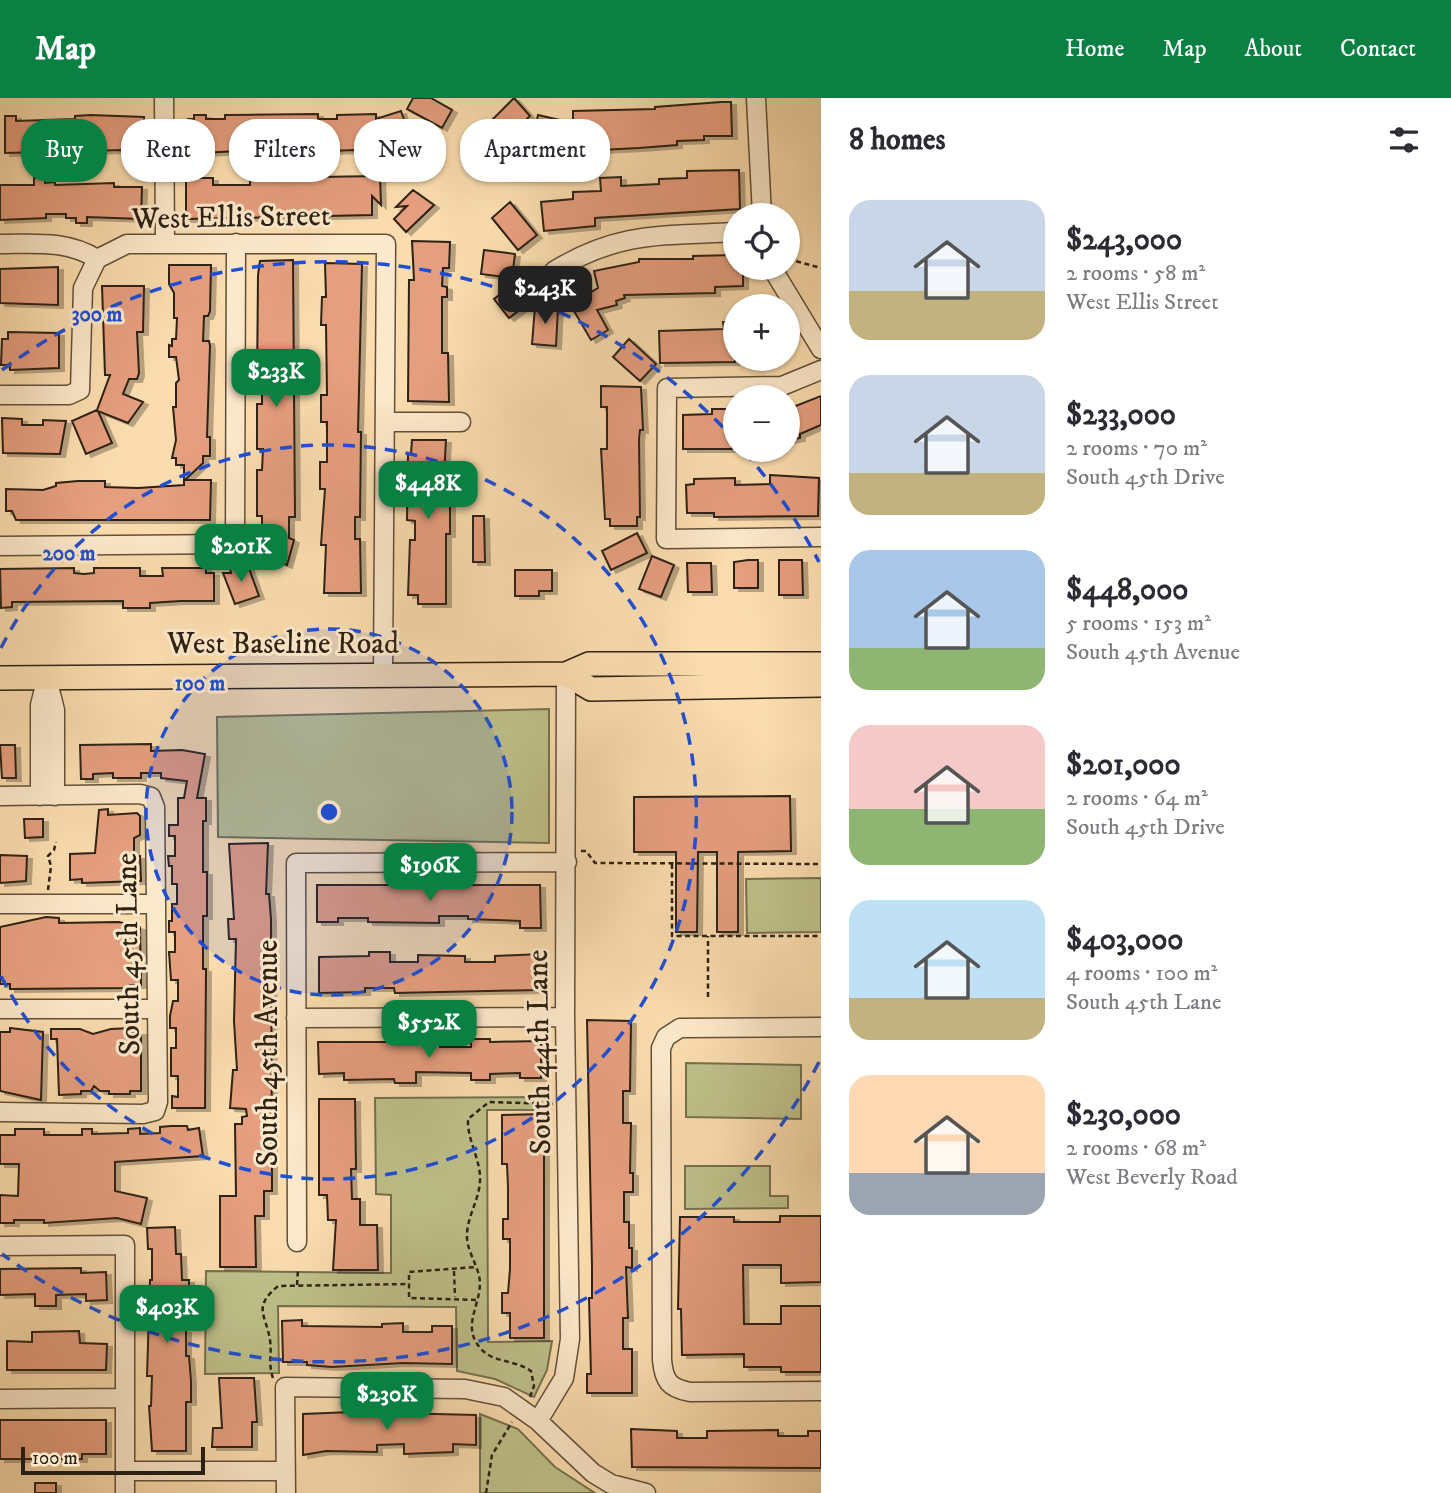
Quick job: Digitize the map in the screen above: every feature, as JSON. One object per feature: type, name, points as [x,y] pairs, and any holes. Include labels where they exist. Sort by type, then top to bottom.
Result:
[{"type":"main road","name":"West Baseline Road","points":[[0,678],[566,674],[589,664],[821,664]]},
{"type":"main road","name":"West Baseline Road","points":[[566,674],[591,688],[821,685]]},
{"type":"street","points":[[164,98],[166,243]]},
{"type":"street","points":[[756,98],[761,203]]},
{"type":"street","points":[[554,271],[580,254],[630,237],[723,233]]},
{"type":"street","points":[[0,546],[235,544],[236,243]]},
{"type":"street","name":"West Ellis Street","points":[[0,244],[60,244],[81,249],[97,259],[127,244],[386,244],[386,422]]},
{"type":"street","points":[[0,395],[69,395],[80,390],[83,288],[97,259]]},
{"type":"street","points":[[779,280],[821,349]]},
{"type":"street","points":[[821,370],[782,386],[667,388],[666,539],[821,537]]},
{"type":"street","points":[[383,675],[386,422],[461,422]]},
{"type":"street","name":"South 44th Lane","points":[[538,1421],[564,1378],[569,1357],[570,1181],[565,1017],[572,857],[566,674]]},
{"type":"street","points":[[0,796],[48,796],[47,748],[40,705],[47,677]]},
{"type":"street","name":"South 45th Lane","points":[[0,1112],[143,1114],[155,1111],[158,1102],[155,807],[152,797],[139,794],[48,796]]},
{"type":"street","name":"South 45th Avenue","points":[[297,1242],[296,863],[572,857]]},
{"type":"street","points":[[0,904],[156,904]]},
{"type":"street","points":[[0,1009],[157,1009]]},
{"type":"street","points":[[296,1018],[565,1017]]},
{"type":"street","points":[[821,1027],[680,1028],[666,1037],[661,1048],[661,1101],[662,1360],[667,1384],[690,1392],[821,1391]]},
{"type":"street","points":[[0,1245],[124,1245],[125,1493]]},
{"type":"street","points":[[286,1493],[281,1385],[484,1391],[504,1396],[538,1421],[593,1473],[611,1484],[646,1493]]},
{"type":"street","points":[[0,1399],[125,1398]]},
{"type":"street","points":[[125,1471],[285,1471]]},
{"type":"path","points":[[800,263],[821,268]]},
{"type":"path","points":[[48,904],[51,874],[48,856],[54,850],[56,842]]},
{"type":"path","points":[[572,857],[586,852],[595,863],[821,864]]},
{"type":"path","points":[[672,863],[672,936],[821,936]]},
{"type":"path","points":[[708,936],[708,997]]},
{"type":"path","points":[[528,1400],[534,1386],[531,1371],[520,1363],[498,1359],[483,1350],[472,1332],[471,1317],[480,1285],[477,1267],[467,1241],[468,1222],[480,1184],[480,1167],[467,1132],[468,1119],[489,1102],[555,1104]]},
{"type":"path","points":[[476,1300],[455,1297],[409,1298],[409,1272],[454,1271],[477,1267]]},
{"type":"path","points":[[298,1269],[298,1285]]},
{"type":"path","points":[[454,1271],[455,1297]]},
{"type":"path","points":[[281,1385],[272,1376],[270,1340],[261,1308],[267,1295],[278,1286],[409,1284]]},
{"type":"path","points":[[486,1493],[492,1455],[514,1420]]},
{"type":"green space","points":[[549,709],[549,843],[218,837],[217,717]]},
{"type":"green space","points":[[821,878],[821,932],[747,933],[746,879]]},
{"type":"green space","points":[[686,1063],[801,1065],[801,1119],[686,1117]]},
{"type":"green space","points":[[545,1097],[545,1110],[487,1110],[488,1342],[552,1341],[547,1370],[534,1397],[495,1379],[457,1371],[456,1307],[278,1306],[279,1373],[205,1374],[206,1271],[391,1273],[391,1195],[376,1194],[375,1098]]},
{"type":"green space","points":[[685,1166],[770,1166],[770,1196],[788,1196],[788,1208],[685,1209]]},
{"type":"green space","points":[[480,1414],[518,1429],[555,1467],[595,1493],[480,1493]]},
{"type":"building","points":[[413,98],[431,98],[452,110],[446,121],[425,119],[407,109]]},
{"type":"building","points":[[514,98],[530,116],[527,119],[493,119]]},
{"type":"building","points":[[731,102],[732,136],[704,136],[704,140],[677,141],[677,145],[610,149],[610,119],[573,119],[573,111]]},
{"type":"building","points":[[401,111],[404,119],[376,119]]},
{"type":"building","points":[[318,114],[318,119],[229,119],[229,151],[215,152],[215,119],[225,119],[225,115]]},
{"type":"building","points":[[376,114],[376,119],[354,119],[354,150],[340,151],[340,119],[337,119],[337,115]]},
{"type":"building","points":[[194,115],[206,115],[206,119],[194,119]]},
{"type":"building","points":[[538,115],[556,119],[537,119]]},
{"type":"building","points":[[5,116],[16,116],[16,121],[21,121],[21,153],[5,153]]},
{"type":"building","points":[[75,116],[144,119],[121,119],[121,150],[107,150],[107,119],[75,119]]},
{"type":"building","points":[[739,170],[740,203],[723,203],[723,210],[595,218],[595,226],[544,231],[541,202],[573,199],[573,192],[601,191],[600,182],[610,182],[610,178],[621,177],[621,186],[659,184],[659,179],[687,178],[687,171]]},
{"type":"building","points":[[354,176],[354,182],[380,182],[381,205],[372,196],[372,215],[186,219],[186,182],[250,185],[250,182],[340,182],[340,177]]},
{"type":"building","points":[[34,182],[55,182],[55,185],[114,183],[114,187],[142,187],[141,219],[87,217],[87,223],[76,223],[76,218],[66,218],[66,214],[46,214],[46,218],[0,220],[0,185],[34,185]]},
{"type":"building","points":[[413,190],[434,205],[406,232],[394,219],[407,206],[396,207]]},
{"type":"building","points":[[510,202],[537,235],[518,250],[492,218]]},
{"type":"building","points":[[412,241],[450,242],[449,268],[443,268],[442,286],[447,287],[447,297],[442,297],[442,353],[448,353],[449,402],[408,401],[409,280],[414,280]]},
{"type":"building","points":[[484,250],[515,254],[512,278],[481,274]]},
{"type":"building","points":[[723,255],[723,280],[743,280],[743,286],[715,287],[715,293],[624,295],[625,298],[616,301],[617,305],[597,310],[608,330],[591,340],[570,304],[598,288],[594,271],[639,262],[639,259],[693,259],[693,256]]},
{"type":"building","points":[[293,260],[295,517],[289,517],[289,538],[294,540],[287,565],[254,553],[262,529],[262,516],[257,516],[257,470],[262,470],[263,449],[257,449],[257,404],[262,404],[262,383],[257,383],[258,275],[260,261]]},
{"type":"building","points":[[325,263],[362,264],[358,432],[361,432],[360,517],[355,517],[355,539],[360,539],[361,593],[324,593],[326,545],[321,545],[325,489],[320,489],[320,462],[327,462],[327,422],[321,422],[321,395],[327,395],[326,325],[321,325],[322,297],[326,297]]},
{"type":"building","points":[[169,265],[211,265],[210,311],[208,316],[204,316],[203,341],[209,341],[210,346],[207,437],[210,437],[210,456],[203,456],[203,463],[185,480],[211,480],[210,520],[16,520],[12,511],[6,511],[6,489],[43,490],[56,486],[56,483],[78,481],[105,481],[105,487],[184,485],[184,465],[176,465],[176,458],[172,458],[176,440],[173,407],[176,407],[176,383],[179,380],[176,357],[169,357],[169,345],[172,346],[172,339],[176,339],[177,318],[174,318],[174,293],[169,284]]},
{"type":"building","points":[[58,267],[58,305],[0,303],[0,269]]},
{"type":"building","points":[[515,283],[530,302],[509,318],[494,299]]},
{"type":"building","points":[[102,286],[144,286],[143,332],[137,332],[139,373],[137,379],[129,379],[123,394],[143,402],[128,423],[98,411],[112,443],[86,454],[72,421],[97,410],[110,375],[105,375]]},
{"type":"building","points":[[535,307],[558,308],[556,346],[532,344]]},
{"type":"building","points":[[723,329],[723,362],[660,363],[659,331]]},
{"type":"building","points":[[8,332],[59,333],[59,368],[10,370],[10,365],[1,365],[2,339],[8,339]]},
{"type":"building","points":[[629,339],[656,364],[640,381],[613,357]]},
{"type":"building","points":[[601,386],[641,387],[643,430],[640,430],[639,439],[640,517],[637,517],[637,526],[610,526],[610,519],[605,519],[601,449],[607,449],[607,407],[601,407]]},
{"type":"building","points":[[821,396],[821,425],[800,434],[800,404]]},
{"type":"building","points":[[712,409],[723,409],[723,449],[683,449],[683,415],[712,414]]},
{"type":"building","points":[[2,418],[22,419],[22,425],[43,425],[43,420],[66,421],[60,454],[3,453]]},
{"type":"building","points":[[412,440],[446,440],[444,476],[448,476],[450,534],[446,534],[446,604],[418,604],[418,595],[408,595],[410,540],[415,540],[415,521],[407,520],[408,454],[411,454]]},
{"type":"building","points":[[770,475],[819,478],[818,516],[714,517],[714,513],[687,513],[686,485],[694,484],[694,479],[735,478],[735,485],[770,484]]},
{"type":"building","points":[[473,516],[484,516],[485,562],[473,562]]},
{"type":"building","points":[[637,533],[647,553],[611,570],[602,551]]},
{"type":"building","points":[[652,556],[674,565],[661,597],[639,589]]},
{"type":"building","points":[[758,560],[758,588],[734,588],[734,562]]},
{"type":"building","points":[[779,560],[802,560],[803,595],[779,595]]},
{"type":"building","points":[[247,563],[259,596],[235,604],[223,573],[231,573],[230,569]]},
{"type":"building","points":[[687,563],[711,563],[712,592],[688,592]]},
{"type":"building","points":[[74,568],[74,573],[84,574],[94,573],[94,568],[140,568],[140,576],[163,576],[162,568],[206,568],[206,573],[214,573],[214,601],[150,603],[150,608],[123,608],[123,601],[12,602],[12,607],[1,608],[0,569]]},
{"type":"building","points":[[515,570],[552,570],[552,591],[539,591],[539,596],[515,596]]},
{"type":"building","points":[[151,744],[151,751],[182,750],[205,754],[197,798],[206,798],[206,821],[203,821],[203,872],[207,872],[207,916],[203,916],[203,969],[206,969],[205,1108],[172,1108],[172,1096],[178,1097],[178,1076],[171,1076],[171,1048],[176,1048],[176,1028],[170,1028],[170,1016],[173,1001],[178,1001],[178,980],[171,980],[169,952],[175,952],[175,932],[169,932],[169,921],[172,921],[172,904],[177,904],[177,884],[172,884],[172,866],[169,866],[168,856],[175,856],[175,836],[169,836],[169,825],[178,825],[178,798],[184,798],[187,781],[161,778],[161,773],[141,773],[141,778],[113,778],[113,773],[93,774],[93,779],[81,779],[80,745]]},
{"type":"building","points":[[0,745],[15,745],[16,778],[2,778]]},
{"type":"building","points":[[790,796],[791,851],[738,852],[738,932],[717,932],[717,852],[698,852],[697,932],[676,932],[676,852],[634,852],[634,797]]},
{"type":"building","points":[[108,809],[108,815],[137,813],[140,816],[140,835],[134,838],[134,856],[140,856],[141,881],[82,883],[82,879],[70,880],[70,854],[95,853],[99,810]]},
{"type":"building","points":[[24,819],[43,819],[43,837],[25,838]]},
{"type":"building","points":[[268,843],[266,894],[269,894],[271,919],[272,1191],[264,1191],[264,1216],[255,1216],[256,1267],[220,1267],[220,1196],[236,1196],[235,1124],[242,1124],[242,1117],[247,1116],[246,1109],[230,1108],[233,1070],[237,1070],[234,1021],[236,939],[229,939],[228,919],[234,919],[229,844]]},
{"type":"building","points":[[0,855],[27,856],[26,881],[0,883]]},
{"type":"building","points":[[317,885],[540,885],[541,928],[520,928],[520,921],[468,919],[468,916],[439,916],[439,923],[368,922],[368,918],[338,918],[338,922],[317,922]]},
{"type":"building","points":[[46,917],[59,918],[59,923],[119,922],[140,927],[141,985],[130,985],[130,988],[10,989],[10,984],[0,984],[0,927]]},
{"type":"building","points":[[369,952],[390,952],[390,962],[418,962],[418,955],[465,956],[465,962],[495,962],[495,956],[540,954],[540,990],[395,993],[394,988],[365,988],[365,992],[319,993],[319,957],[369,956]]},
{"type":"building","points":[[587,1020],[631,1021],[630,1091],[623,1091],[623,1123],[631,1123],[630,1173],[633,1173],[633,1192],[624,1192],[624,1222],[629,1222],[632,1268],[626,1267],[628,1318],[623,1318],[623,1349],[632,1349],[632,1393],[587,1393],[587,1374],[591,1374],[589,1298],[592,1298],[592,1267]]},
{"type":"building","points":[[10,1028],[43,1032],[41,1100],[0,1091],[0,1032],[10,1032]]},
{"type":"building","points":[[131,1028],[131,1032],[141,1032],[141,1091],[109,1094],[109,1091],[100,1091],[94,1086],[91,1091],[81,1091],[81,1094],[59,1095],[57,1039],[51,1039],[51,1029],[80,1029],[93,1034],[111,1029]]},
{"type":"building","points":[[471,1039],[490,1039],[490,1042],[541,1041],[541,1078],[520,1078],[520,1073],[490,1074],[490,1080],[471,1080],[471,1073],[416,1072],[416,1083],[395,1083],[394,1079],[344,1080],[344,1073],[319,1074],[318,1042],[440,1042],[440,1047],[471,1047]]},
{"type":"building","points":[[319,1099],[355,1099],[356,1169],[351,1169],[352,1199],[360,1199],[360,1225],[377,1225],[378,1270],[333,1270],[336,1220],[328,1220],[327,1195],[319,1195]]},
{"type":"building","points":[[544,1114],[544,1338],[510,1338],[510,1313],[502,1313],[502,1293],[508,1293],[510,1239],[503,1239],[503,1219],[508,1219],[508,1187],[507,1164],[502,1164],[502,1115]]},
{"type":"building","points":[[187,1126],[188,1130],[199,1128],[203,1156],[115,1162],[115,1191],[147,1198],[141,1224],[117,1218],[44,1223],[44,1220],[14,1220],[14,1223],[0,1223],[0,1195],[18,1196],[19,1164],[0,1164],[0,1135],[15,1135],[15,1129],[44,1129],[44,1135],[82,1135],[82,1129],[92,1129],[92,1134],[128,1133],[128,1129],[140,1128],[140,1134],[160,1133],[160,1127]]},
{"type":"building","points":[[780,1216],[821,1216],[821,1282],[781,1283],[781,1265],[743,1265],[744,1324],[781,1324],[781,1306],[821,1306],[821,1372],[781,1372],[781,1367],[744,1367],[744,1354],[682,1355],[681,1309],[678,1309],[680,1217],[734,1217],[734,1222],[780,1222]]},
{"type":"building","points":[[175,1227],[176,1254],[181,1254],[182,1280],[189,1280],[189,1301],[176,1301],[176,1330],[186,1330],[186,1356],[189,1356],[191,1381],[191,1402],[186,1402],[186,1451],[152,1451],[149,1406],[152,1376],[147,1376],[152,1249],[148,1249],[147,1228]]},
{"type":"building","points":[[81,1268],[81,1273],[106,1272],[107,1300],[86,1301],[86,1294],[56,1295],[56,1306],[35,1306],[35,1294],[0,1295],[0,1269]]},
{"type":"building","points":[[302,1320],[302,1326],[382,1327],[382,1324],[403,1323],[403,1332],[432,1332],[432,1326],[452,1326],[452,1364],[403,1363],[332,1367],[307,1365],[307,1362],[283,1362],[282,1321]]},
{"type":"building","points":[[79,1331],[80,1343],[107,1344],[106,1370],[7,1370],[7,1341],[32,1342],[32,1332]]},
{"type":"building","points":[[219,1378],[254,1378],[257,1422],[252,1422],[252,1447],[212,1447],[213,1428],[222,1428]]},
{"type":"building","points":[[352,1412],[476,1415],[476,1445],[453,1444],[453,1452],[404,1454],[404,1444],[377,1445],[377,1452],[326,1451],[303,1455],[303,1414]]},
{"type":"building","points":[[0,1420],[106,1420],[106,1454],[82,1454],[82,1459],[0,1459]]},
{"type":"building","points":[[631,1429],[677,1431],[677,1438],[707,1438],[707,1431],[778,1430],[778,1436],[808,1436],[808,1431],[821,1431],[821,1468],[632,1467]]},
{"type":"building","points":[[35,1483],[56,1483],[56,1493],[35,1493]]}]
